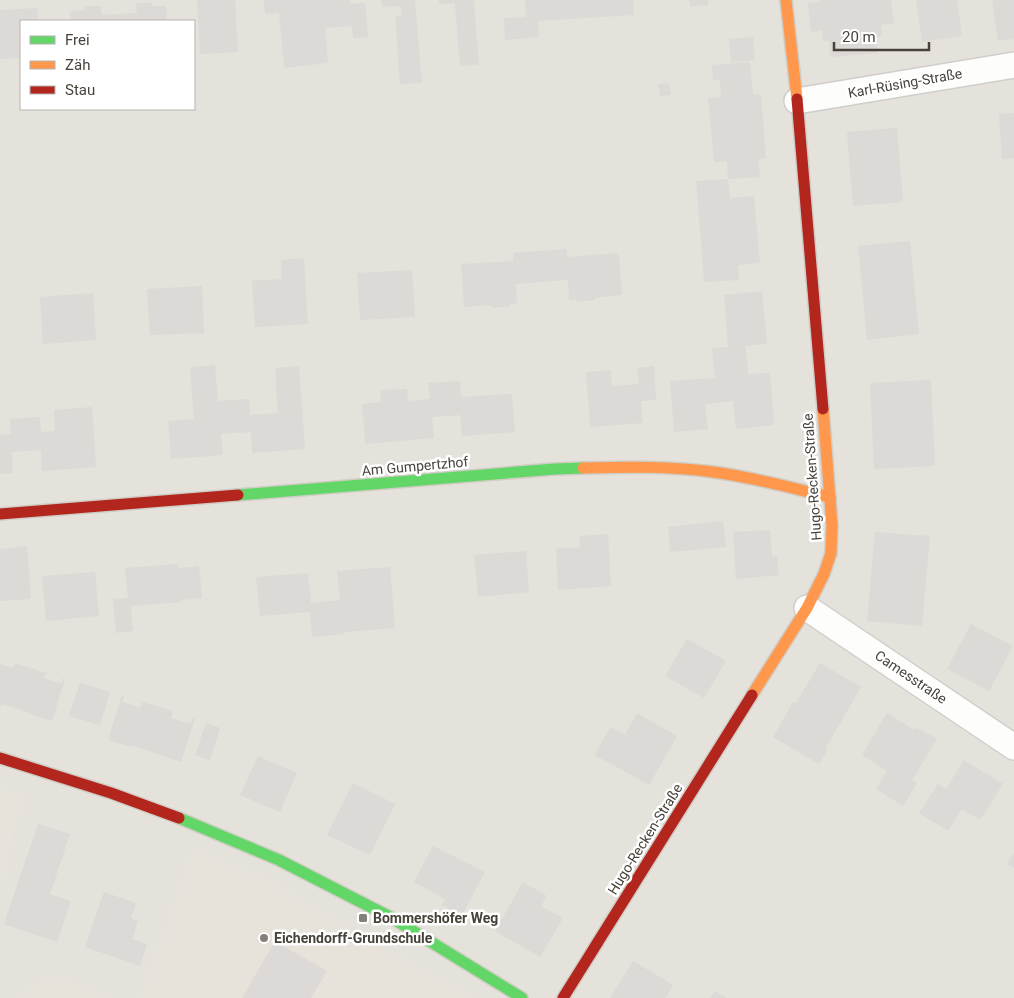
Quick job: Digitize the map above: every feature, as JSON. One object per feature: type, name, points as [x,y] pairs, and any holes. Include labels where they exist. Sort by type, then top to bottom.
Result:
[{"type":"street","name":"Hugo-Recken-Straße","points":[[563,998],[807,608],[823,578],[831,552],[830,497],[797,102],[786,0]]},
{"type":"street","name":"Karl-Rüsing-Straße","points":[[797,102],[1014,65]]},
{"type":"street","name":"Am Gumpertzhof","points":[[0,514],[555,469],[637,466],[698,470],[758,480],[830,497]]},
{"type":"street","name":"Camesstraße","points":[[807,608],[1014,747]]},
{"type":"street","points":[[0,758],[112,793],[220,834],[279,860],[392,918],[522,998]]},
{"type":"shaded area","points":[[0,0],[1014,0],[1014,998],[0,998]]},
{"type":"shaded area","points":[[0,791],[23,795],[0,876]]},
{"type":"shaded area","name":"Eichendorff-Grundschule","points":[[195,852],[259,878],[469,998],[142,998]]},
{"type":"shaded area","points":[[48,976],[113,998],[21,998]]},
{"type":"building","points":[[197,0],[235,0],[238,52],[200,54]]},
{"type":"building","points":[[264,0],[350,0],[350,4],[365,3],[368,37],[353,38],[352,26],[325,28],[328,63],[284,68],[279,13],[265,14]]},
{"type":"building","points":[[381,0],[415,0],[422,83],[400,84],[395,16],[402,15],[401,6],[382,7]]},
{"type":"building","points":[[439,0],[474,0],[479,65],[460,66],[455,3],[439,4]]},
{"type":"building","points":[[525,0],[633,0],[634,15],[538,21],[539,37],[505,40],[504,18],[526,17]]},
{"type":"building","points":[[689,0],[708,0],[708,5],[690,6]]},
{"type":"building","points":[[819,0],[891,0],[894,23],[881,25],[882,36],[876,37],[877,53],[830,57],[829,41],[823,41],[822,30],[811,32],[808,3],[819,2]]},
{"type":"building","points":[[916,0],[957,0],[962,36],[922,42]]},
{"type":"building","points":[[992,0],[1014,0],[1014,39],[998,41]]},
{"type":"building","points":[[136,3],[152,3],[152,6],[166,6],[167,20],[71,20],[70,11],[85,10],[85,6],[101,6],[101,15],[137,13]]},
{"type":"building","points":[[37,8],[38,20],[20,20],[20,58],[0,59],[0,10]]},
{"type":"building","points":[[753,37],[755,60],[731,62],[729,39]]},
{"type":"building","points":[[750,62],[753,94],[761,94],[766,158],[758,159],[760,177],[728,179],[727,161],[714,162],[708,98],[721,97],[720,80],[713,80],[712,65]]},
{"type":"building","points":[[669,83],[671,95],[660,96],[658,85]]},
{"type":"building","points":[[1014,113],[1014,158],[1002,159],[999,114]]},
{"type":"building","points":[[897,128],[903,202],[853,206],[847,132]]},
{"type":"building","points":[[728,179],[730,198],[754,196],[760,263],[738,265],[739,280],[704,282],[696,181]]},
{"type":"building","points":[[910,241],[919,334],[867,340],[858,246]]},
{"type":"building","points":[[567,249],[567,257],[619,253],[622,295],[577,302],[576,299],[569,300],[568,280],[516,284],[517,303],[510,304],[510,306],[492,308],[491,305],[464,307],[461,264],[513,261],[513,253]]},
{"type":"building","points":[[304,258],[308,324],[255,327],[252,281],[282,279],[281,260]]},
{"type":"building","points":[[412,270],[415,317],[360,320],[357,273]]},
{"type":"building","points":[[202,286],[204,333],[150,335],[147,289]]},
{"type":"building","points":[[762,291],[767,344],[745,346],[748,374],[770,373],[774,425],[736,429],[733,401],[705,404],[708,429],[674,432],[670,381],[715,378],[712,348],[728,347],[724,295]]},
{"type":"building","points":[[93,293],[96,340],[43,344],[40,297]]},
{"type":"building","points":[[215,365],[218,401],[249,399],[250,415],[278,413],[275,368],[299,366],[305,449],[252,453],[251,432],[221,434],[223,455],[171,459],[168,421],[194,419],[190,367]]},
{"type":"building","points":[[654,366],[656,400],[641,401],[643,423],[590,427],[586,372],[611,370],[612,386],[639,384],[637,368]]},
{"type":"building","points":[[931,380],[935,466],[874,469],[870,383]]},
{"type":"building","points":[[460,381],[461,397],[512,394],[515,432],[462,436],[460,415],[432,417],[434,438],[365,444],[362,404],[381,402],[380,390],[407,389],[408,401],[430,399],[428,383]]},
{"type":"building","points":[[92,407],[96,467],[42,471],[41,450],[12,452],[13,473],[0,474],[0,435],[11,434],[10,419],[40,417],[41,432],[55,431],[54,410]]},
{"type":"building","points":[[723,521],[726,547],[670,552],[668,527]]},
{"type":"building","points":[[770,530],[772,557],[777,556],[779,575],[736,579],[733,532]]},
{"type":"building","points":[[875,532],[930,536],[922,626],[867,621]]},
{"type":"building","points":[[608,534],[611,586],[558,590],[556,549],[580,547],[579,536]]},
{"type":"building","points":[[27,546],[31,599],[0,601],[0,549]]},
{"type":"building","points":[[526,551],[529,592],[478,597],[474,555]]},
{"type":"building","points":[[178,564],[178,568],[199,566],[202,598],[181,600],[181,602],[131,606],[133,631],[116,633],[113,599],[128,598],[125,568]]},
{"type":"building","points":[[390,567],[395,628],[343,632],[344,634],[312,637],[310,612],[260,616],[256,577],[308,573],[311,603],[340,600],[337,571]]},
{"type":"building","points":[[95,572],[99,616],[46,621],[42,576]]},
{"type":"building","points":[[971,624],[1013,646],[989,691],[947,669]]},
{"type":"building","points":[[687,639],[726,661],[704,698],[665,676]]},
{"type":"building","points":[[15,663],[46,673],[44,678],[62,684],[63,678],[65,679],[52,721],[2,704],[2,706],[0,705],[0,664],[13,668]]},
{"type":"building","points":[[820,663],[861,687],[825,749],[827,750],[819,764],[773,737],[793,702],[796,703]]},
{"type":"building","points":[[80,683],[110,692],[100,725],[69,716]]},
{"type":"building","points":[[122,695],[124,696],[123,702],[140,708],[142,702],[173,711],[171,718],[191,724],[193,717],[195,718],[181,762],[132,745],[131,747],[108,740]]},
{"type":"building","points":[[637,713],[677,736],[649,785],[595,755],[610,727],[625,735]]},
{"type":"building","points":[[887,713],[914,730],[916,727],[937,739],[912,780],[917,783],[903,806],[876,789],[887,771],[862,755]]},
{"type":"building","points":[[206,723],[220,728],[210,760],[195,755]]},
{"type":"building","points":[[258,756],[297,773],[280,812],[240,795]]},
{"type":"building","points":[[964,760],[1003,784],[980,820],[962,809],[948,831],[919,813],[938,784],[946,789]]},
{"type":"building","points":[[353,783],[395,804],[370,855],[327,835]]},
{"type":"building","points":[[38,824],[70,834],[50,894],[71,901],[57,942],[4,924]]},
{"type":"building","points":[[433,846],[485,872],[462,915],[442,905],[445,899],[414,882]]},
{"type":"building","points":[[1014,853],[1014,868],[1007,864]]},
{"type":"building","points":[[523,882],[547,896],[541,906],[563,918],[540,957],[495,931]]},
{"type":"building","points":[[104,892],[136,903],[131,918],[138,921],[132,939],[147,944],[140,966],[85,947]]},
{"type":"building","points":[[275,941],[327,971],[311,998],[242,998]]},
{"type":"building","points":[[633,961],[673,985],[665,998],[610,998]]},
{"type":"building","points":[[715,991],[727,998],[710,998]]},
{"type":"traffic: fast","points":[[238,495],[583,468]]},
{"type":"traffic: fast","points":[[179,818],[279,860],[392,918],[522,998]]},
{"type":"traffic: slow","points":[[786,0],[797,99]]},
{"type":"traffic: slow","points":[[752,695],[807,608],[824,574],[831,553],[832,525],[823,409]]},
{"type":"traffic: slow","points":[[583,468],[648,467],[697,470],[743,477],[830,497]]},
{"type":"traffic: jam","points":[[797,99],[823,409]]},
{"type":"traffic: jam","points":[[0,514],[238,495]]},
{"type":"traffic: jam","points":[[563,998],[752,695]]},
{"type":"traffic: jam","points":[[0,758],[111,793],[179,818]]},
{"type":"place","name":"Bommershöfer Weg","points":[[363,918]]},
{"type":"place","name":"Eichendorff-Grundschule","points":[[264,938]]}]
